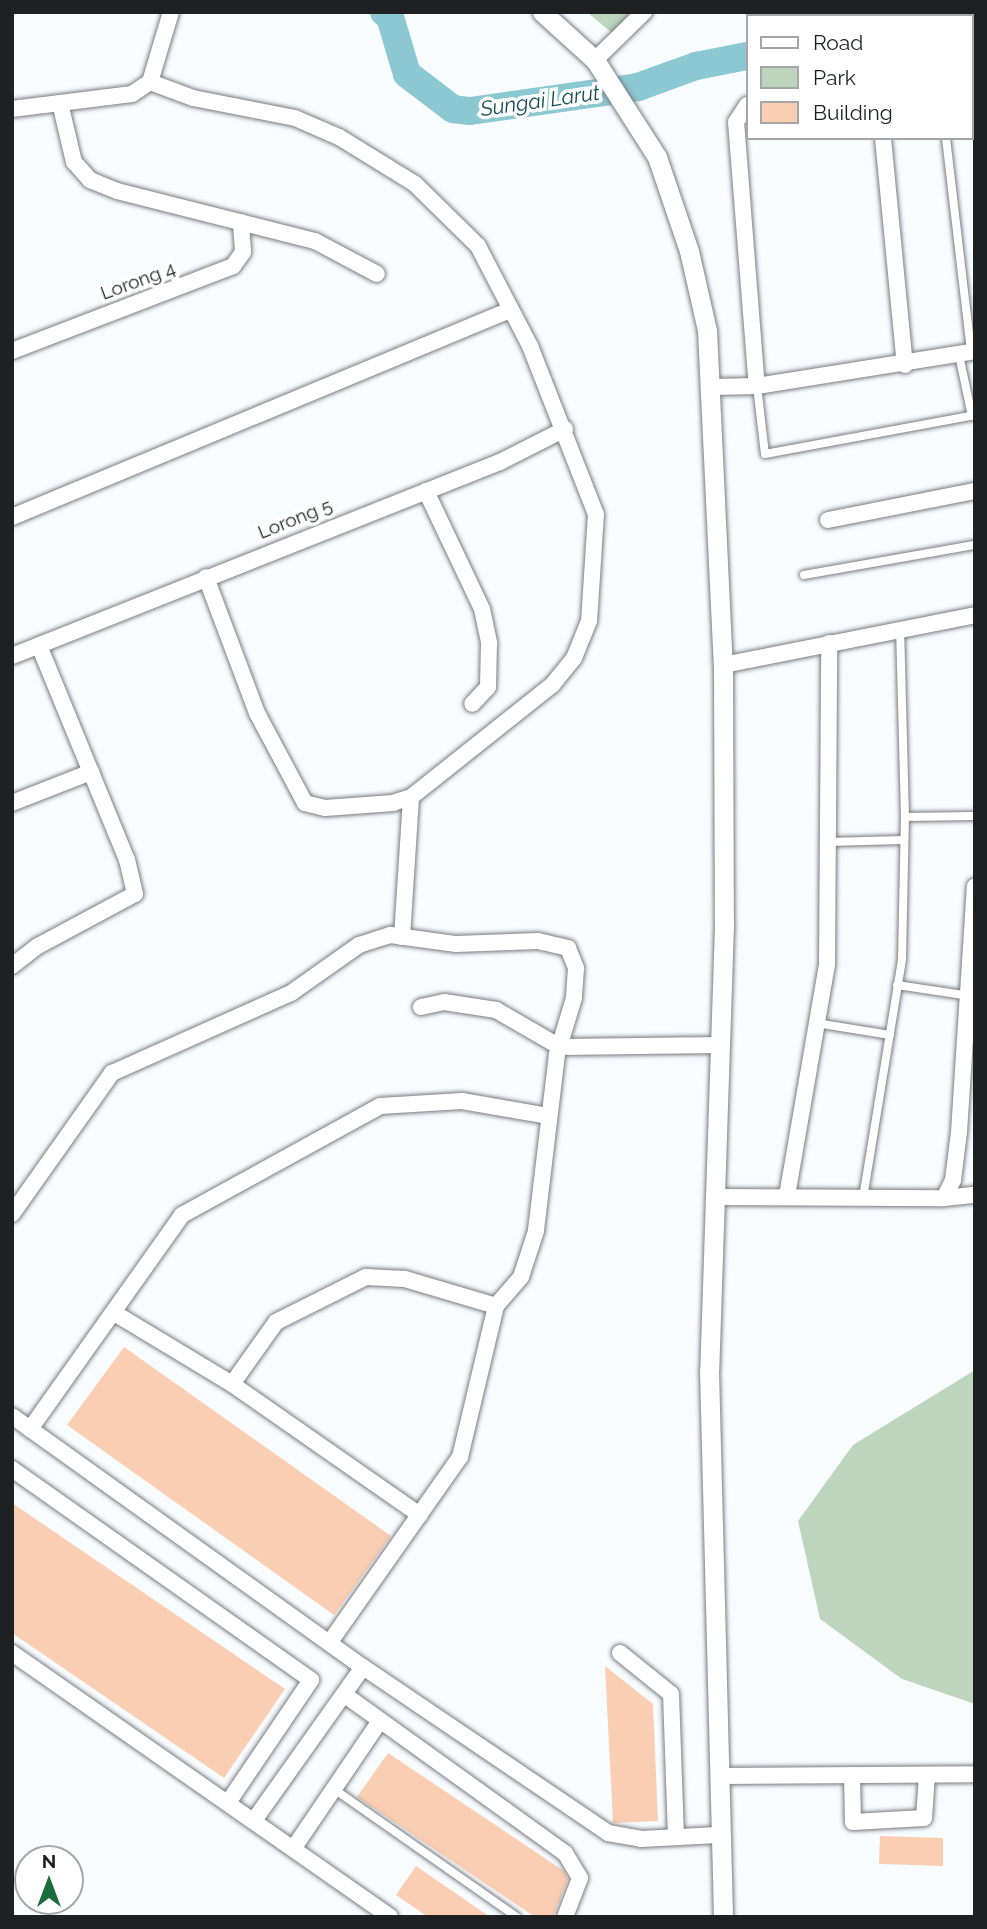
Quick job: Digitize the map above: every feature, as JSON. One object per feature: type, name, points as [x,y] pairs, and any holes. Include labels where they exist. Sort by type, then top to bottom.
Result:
[{"type":"street","points":[[12,109],[132,94],[150,82],[171,12]]},
{"type":"street","points":[[542,12],[595,60],[657,157],[689,251],[707,330],[712,387],[723,665],[717,1197],[709,1370],[719,1776],[718,1835],[723,1917]]},
{"type":"street","points":[[595,60],[644,12]]},
{"type":"street","points":[[150,82],[193,97],[295,118],[339,137],[415,184],[478,246],[565,429],[596,514],[589,621],[575,658],[552,685],[411,797],[393,803],[325,808],[305,803],[257,713],[206,577]]},
{"type":"street","points":[[60,103],[74,162],[90,180],[117,191],[315,241],[377,274]]},
{"type":"street","points":[[746,107],[736,122],[757,386]]},
{"type":"street","points":[[883,140],[905,365]]},
{"type":"street","name":"Lorong 4","points":[[12,351],[233,266],[243,252],[241,222]]},
{"type":"street","points":[[12,517],[510,310]]},
{"type":"street","points":[[712,387],[757,386],[905,365],[968,353]]},
{"type":"street","name":"Lorong 5","points":[[12,656],[500,462],[565,429]]},
{"type":"street","points":[[426,491],[482,609],[489,643],[488,687],[472,704]]},
{"type":"street","points":[[828,520],[975,491]]},
{"type":"street","points":[[723,665],[975,615]]},
{"type":"street","points":[[787,1196],[827,964],[829,643]]},
{"type":"street","points":[[12,966],[38,946],[135,894],[127,860],[39,645]]},
{"type":"street","points":[[12,803],[91,772]]},
{"type":"street","points":[[402,937],[411,797]]},
{"type":"street","points":[[944,1198],[954,1168],[970,996],[975,887]]},
{"type":"street","points":[[12,1213],[111,1073],[290,993],[378,936],[456,944],[538,941],[568,948],[576,968],[574,998],[560,1047],[548,1116],[536,1231],[521,1277],[496,1306],[460,1457],[330,1642]]},
{"type":"street","points":[[421,1007],[444,1002],[496,1010],[560,1047],[720,1045]]},
{"type":"street","points":[[30,1429],[116,1314],[182,1215],[380,1106],[462,1101],[548,1116]]},
{"type":"street","points":[[717,1197],[944,1198],[975,1195]]},
{"type":"street","points":[[232,1384],[276,1322],[366,1276],[405,1279],[496,1306]]},
{"type":"street","points":[[116,1314],[232,1384],[420,1515]]},
{"type":"street","points":[[12,1416],[363,1667],[608,1833],[641,1839],[718,1835]]},
{"type":"street","points":[[12,1469],[311,1680],[229,1801]]},
{"type":"street","points":[[12,1653],[295,1846],[390,1917]]},
{"type":"street","points":[[620,1653],[671,1694],[676,1837]]},
{"type":"street","points":[[255,1819],[363,1667]]},
{"type":"street","points":[[345,1695],[565,1853],[580,1878],[565,1917]]},
{"type":"street","points":[[295,1846],[380,1721]]},
{"type":"street","points":[[719,1776],[975,1774]]},
{"type":"street","points":[[852,1775],[853,1822],[924,1818],[927,1775]]},
{"type":"lane","points":[[757,386],[765,454],[973,416],[946,140]]},
{"type":"lane","points":[[804,575],[975,545]]},
{"type":"lane","points":[[863,1198],[897,985],[905,817],[900,630]]},
{"type":"lane","points":[[905,817],[975,816]]},
{"type":"lane","points":[[828,842],[903,840]]},
{"type":"lane","points":[[897,985],[970,996]]},
{"type":"lane","points":[[816,1023],[890,1035]]},
{"type":"lane","points":[[334,1789],[517,1917]]},
{"type":"green space","points":[[587,12],[631,12],[612,33]]},
{"type":"green space","points":[[975,1370],[975,1704],[902,1679],[820,1619],[798,1521],[853,1445]]},
{"type":"building","points":[[124,1347],[391,1536],[334,1615],[67,1425]]},
{"type":"building","points":[[12,1503],[285,1689],[224,1778],[12,1633]]},
{"type":"building","points":[[605,1666],[653,1704],[658,1821],[613,1823]]},
{"type":"building","points":[[388,1753],[564,1871],[568,1879],[553,1917],[535,1917],[357,1797]]},
{"type":"building","points":[[880,1836],[943,1838],[943,1866],[879,1864]]},
{"type":"building","points":[[416,1866],[490,1917],[428,1917],[396,1895]]},
{"type":"waterway","name":"Sungai Larut","points":[[384,12],[390,17],[407,74],[453,109],[470,111],[638,87],[696,66],[746,56]]}]
